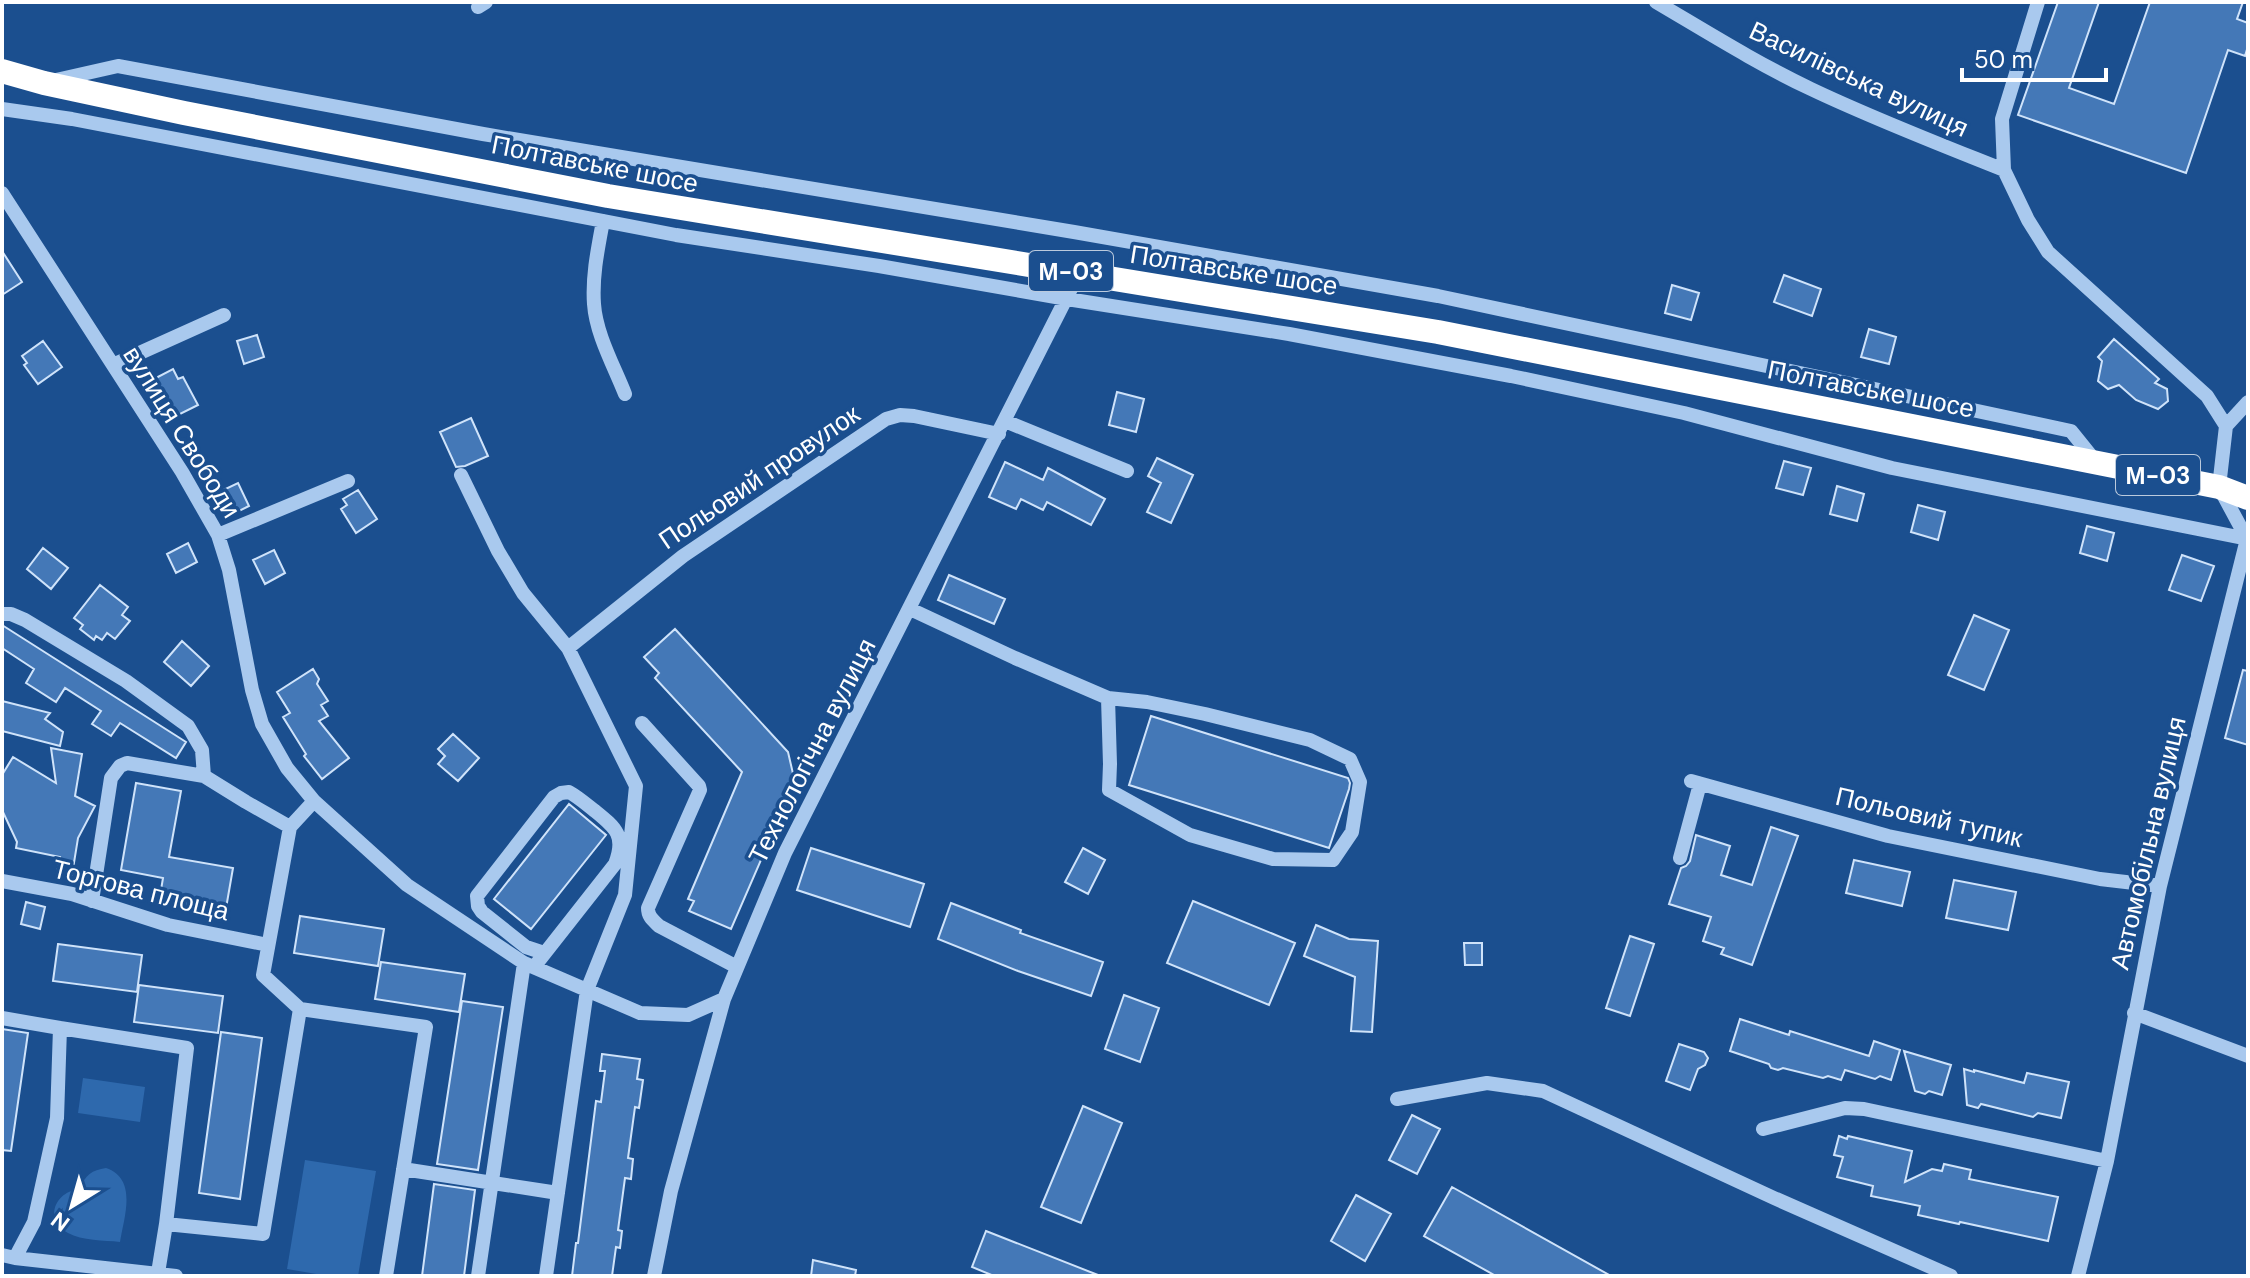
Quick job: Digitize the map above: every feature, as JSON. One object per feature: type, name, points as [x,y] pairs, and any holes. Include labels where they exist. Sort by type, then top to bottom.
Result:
[{"type":"highway","name":"Полтавське шосе","points":[[2,71],[184,113],[676,209],[1438,332],[2219,487]]},
{"type":"highway","name":"М-03","points":[[2219,487],[2248,486]]},
{"type":"highway","name":"М-03","points":[[2219,487],[2248,498]]},
{"type":"street","name":"Василівська вулиця","points":[[1656,2],[1809,88],[2004,170]]},
{"type":"street","name":"Василівська вулиця","points":[[2038,2],[2002,119],[2004,170],[2028,220],[2048,252],[2207,396],[2226,426]]},
{"type":"street","points":[[44,83],[118,66],[483,134],[1438,296],[2071,431],[2097,463]]},
{"type":"street","points":[[2,109],[72,119],[676,235],[1289,334],[1511,376],[1684,413],[1892,468],[2248,539]]},
{"type":"street","name":"вулиця Свободи","points":[[2,193],[182,472],[218,535],[229,570],[252,690],[262,724],[287,768],[314,801],[407,885],[529,965],[640,1013],[688,1015],[724,999]]},
{"type":"street","points":[[603,221],[595,273],[594,305],[602,336],[625,394]]},
{"type":"street","name":"Технологічна вулиця","points":[[654,1276],[671,1191],[724,999],[785,853],[1079,273]]},
{"type":"street","points":[[113,365],[224,315]]},
{"type":"street","points":[[2248,402],[2226,426],[2219,487],[2248,539]]},
{"type":"street","name":"Польовий провулок","points":[[568,648],[683,556],[886,419],[900,415],[914,416],[1002,428],[1127,471]]},
{"type":"street","points":[[461,475],[498,551],[523,593],[568,648],[636,786],[625,895],[587,990],[546,1276]]},
{"type":"street","points":[[218,535],[348,481]]},
{"type":"street","name":"Автомобільна вулиця","points":[[2078,1276],[2107,1161],[2160,886],[2248,539]]},
{"type":"street","points":[[910,609],[1108,698],[1147,702],[1205,714],[1310,740],[1350,759],[1360,782],[1352,832],[1333,860],[1273,859],[1190,835],[1109,790],[1108,698]]},
{"type":"street","points":[[2,614],[25,620],[126,681],[188,726],[202,750],[204,776]]},
{"type":"street","points":[[642,723],[700,790],[648,913],[659,926],[737,967]]},
{"type":"street","points":[[92,901],[111,778],[127,763],[204,776],[290,827]]},
{"type":"street","name":"Польовий тупик","points":[[1680,858],[1695,782],[1888,836],[2100,879],[2160,886]]},
{"type":"street","points":[[478,1276],[529,965],[544,953],[615,864],[619,850],[619,838],[612,824],[574,794],[567,792],[554,797],[477,896],[482,912],[526,947],[544,953]]},
{"type":"street","points":[[314,801],[290,827],[263,975],[300,1009],[426,1027],[386,1276]]},
{"type":"street","name":"Торгова площа","points":[[2,881],[72,894],[168,925],[268,945]]},
{"type":"street","points":[[166,1224],[263,1234],[300,1009]]},
{"type":"street","points":[[2134,1013],[2248,1056]]},
{"type":"street","points":[[2,1018],[187,1048],[158,1273]]},
{"type":"street","points":[[8,1256],[34,1222],[57,1118],[60,1028]]},
{"type":"street","points":[[1397,1099],[1487,1083],[1543,1091],[1951,1276]]},
{"type":"street","points":[[1763,1129],[1845,1108],[1864,1109],[2107,1161]]},
{"type":"street","points":[[403,1169],[558,1193]]},
{"type":"street","points":[[8,1256],[176,1276]]},
{"type":"shaded area","points":[[83,1078],[145,1087],[140,1122],[78,1113]]},
{"type":"shaded area","points":[[305,1160],[376,1171],[358,1276],[328,1276],[287,1269]]},
{"type":"shaded area","points":[[106,1168],[116,1173],[126,1190],[120,1242],[74,1236],[60,1227],[54,1214],[64,1195],[80,1189],[93,1172]]},
{"type":"building","points":[[2058,2],[2099,2],[2069,88],[2114,104],[2150,2],[2243,2],[2237,19],[2248,23],[2245,56],[2228,50],[2186,173],[2018,115]]},
{"type":"building","points":[[2,251],[22,282],[2,295]]},
{"type":"building","points":[[1784,275],[1821,289],[1812,316],[1774,302]]},
{"type":"building","points":[[1672,285],[1699,293],[1691,320],[1665,313]]},
{"type":"building","points":[[1869,329],[1896,337],[1889,364],[1861,357]]},
{"type":"building","points":[[257,335],[264,357],[244,364],[237,341]]},
{"type":"building","points":[[2114,339],[2159,379],[2155,383],[2167,389],[2168,401],[2158,409],[2136,400],[2119,385],[2108,389],[2098,381],[2102,361],[2098,357]]},
{"type":"building","points":[[43,341],[62,367],[38,384],[24,365],[27,363],[22,356]]},
{"type":"building","points":[[173,369],[178,379],[183,377],[198,405],[172,418],[152,380]]},
{"type":"building","points":[[1117,392],[1144,399],[1136,432],[1109,425]]},
{"type":"building","points":[[471,418],[488,456],[456,467],[440,432]]},
{"type":"building","points":[[1157,458],[1193,475],[1171,523],[1147,512],[1161,483],[1148,476]]},
{"type":"building","points":[[1784,461],[1811,468],[1803,495],[1776,488]]},
{"type":"building","points":[[1005,462],[1043,480],[1048,468],[1105,499],[1091,525],[1047,502],[1043,510],[1021,499],[1016,509],[989,497]]},
{"type":"building","points":[[238,483],[249,506],[227,517],[215,494]]},
{"type":"building","points":[[1837,486],[1864,494],[1857,521],[1830,514]]},
{"type":"building","points":[[358,490],[377,519],[356,533],[341,509],[347,505],[343,499]]},
{"type":"building","points":[[1918,505],[1945,512],[1938,540],[1911,532]]},
{"type":"building","points":[[2087,526],[2114,533],[2107,561],[2080,553]]},
{"type":"building","points":[[188,543],[197,562],[176,573],[167,554]]},
{"type":"building","points":[[43,548],[68,568],[51,589],[27,569]]},
{"type":"building","points":[[274,550],[285,573],[265,584],[253,560]]},
{"type":"building","points":[[2182,555],[2214,566],[2201,601],[2169,590]]},
{"type":"building","points":[[949,575],[1005,599],[994,624],[938,600]]},
{"type":"building","points":[[100,585],[128,607],[122,615],[130,621],[115,639],[107,633],[102,640],[96,636],[94,640],[80,629],[83,625],[74,618]]},
{"type":"building","points":[[1974,615],[2009,630],[1984,690],[1948,675]]},
{"type":"building","points":[[2,625],[186,742],[176,758],[120,723],[111,736],[92,724],[101,711],[65,688],[56,702],[26,683],[34,669],[2,648]]},
{"type":"building","points":[[675,629],[788,752],[794,778],[731,929],[689,911],[694,901],[688,899],[742,772],[655,678],[659,673],[644,657]]},
{"type":"building","points":[[182,641],[209,666],[191,686],[164,662]]},
{"type":"building","points":[[313,669],[319,679],[317,684],[328,701],[321,705],[328,716],[319,721],[349,758],[322,779],[304,756],[306,754],[283,717],[290,713],[277,692]]},
{"type":"building","points":[[2243,670],[2248,671],[2248,745],[2225,738]]},
{"type":"building","points":[[2,701],[50,713],[45,719],[63,732],[60,746],[2,731]]},
{"type":"building","points":[[1151,716],[1348,778],[1349,789],[1329,848],[1129,785]]},
{"type":"building","points":[[453,734],[479,758],[458,781],[438,764],[445,756],[438,749]]},
{"type":"building","points":[[51,748],[82,754],[75,796],[95,806],[78,838],[72,875],[57,873],[60,857],[16,848],[17,842],[2,810],[2,775],[13,757],[56,783]]},
{"type":"building","points":[[136,783],[181,791],[169,857],[233,868],[225,914],[159,902],[163,878],[121,870]]},
{"type":"building","points":[[569,804],[606,835],[531,929],[494,899]]},
{"type":"building","points":[[1771,827],[1798,836],[1752,965],[1721,954],[1724,948],[1703,941],[1711,917],[1669,904],[1681,868],[1690,861],[1696,835],[1730,846],[1721,875],[1752,885]]},
{"type":"building","points":[[811,848],[924,884],[910,927],[797,890]]},
{"type":"building","points":[[1083,848],[1105,860],[1088,894],[1065,882]]},
{"type":"building","points":[[1854,860],[1910,872],[1902,906],[1846,893]]},
{"type":"building","points":[[1954,880],[2016,892],[2008,930],[1946,918]]},
{"type":"building","points":[[1193,901],[1295,943],[1269,1005],[1167,963]]},
{"type":"building","points":[[26,902],[45,907],[40,929],[21,924]]},
{"type":"building","points":[[951,903],[1021,930],[1020,933],[1103,962],[1091,996],[938,939]]},
{"type":"building","points":[[300,916],[384,929],[378,966],[294,953]]},
{"type":"building","points":[[1316,925],[1349,939],[1378,941],[1372,1032],[1351,1031],[1355,977],[1304,956]]},
{"type":"building","points":[[1630,936],[1654,944],[1630,1016],[1606,1008]]},
{"type":"building","points":[[1464,943],[1482,943],[1482,965],[1465,965]]},
{"type":"building","points":[[58,944],[142,955],[137,992],[53,981]]},
{"type":"building","points":[[381,962],[465,974],[459,1012],[375,999]]},
{"type":"building","points":[[139,985],[223,996],[218,1033],[134,1022]]},
{"type":"building","points":[[1124,995],[1159,1008],[1140,1062],[1105,1049]]},
{"type":"building","points":[[462,1001],[503,1007],[478,1170],[437,1164]]},
{"type":"building","points":[[1740,1019],[1869,1056],[1874,1041],[1900,1050],[1891,1080],[1880,1076],[1875,1079],[1845,1070],[1841,1080],[1783,1068],[1778,1070],[1730,1051]]},
{"type":"building","points":[[2,1029],[28,1033],[11,1151],[2,1150]]},
{"type":"building","points":[[221,1032],[262,1038],[240,1199],[199,1193]]},
{"type":"building","points":[[1679,1044],[1704,1052],[1708,1058],[1705,1065],[1698,1069],[1690,1090],[1666,1081]]},
{"type":"building","points":[[1904,1051],[1951,1065],[1942,1095],[1915,1091]]},
{"type":"building","points":[[602,1054],[640,1059],[637,1079],[643,1080],[639,1108],[635,1107],[628,1158],[633,1159],[631,1179],[625,1178],[618,1230],[622,1231],[620,1248],[616,1247],[612,1276],[572,1276],[596,1101],[601,1102],[605,1071],[600,1071]]},
{"type":"building","points":[[1964,1069],[2024,1083],[2027,1073],[2069,1082],[2061,1118],[2038,1113],[2033,1117],[1981,1104],[1978,1108],[1967,1105]]},
{"type":"building","points":[[1083,1106],[1122,1123],[1081,1223],[1041,1207]]},
{"type":"building","points":[[1412,1115],[1440,1129],[1417,1174],[1389,1160]]},
{"type":"building","points":[[1839,1136],[1912,1151],[1905,1182],[1932,1169],[1942,1171],[1944,1164],[1971,1170],[1969,1179],[2058,1197],[2048,1241],[1918,1215],[1920,1206],[1871,1196],[1873,1186],[1837,1177],[1843,1157],[1834,1155]]},
{"type":"building","points":[[434,1184],[475,1190],[464,1276],[422,1276]]},
{"type":"building","points":[[1452,1187],[1611,1276],[1496,1276],[1424,1236]]},
{"type":"building","points":[[1356,1195],[1391,1214],[1365,1261],[1331,1241]]},
{"type":"building","points":[[986,1231],[1098,1276],[994,1276],[972,1267]]},
{"type":"building","points":[[813,1260],[856,1270],[855,1276],[811,1276]]}]
